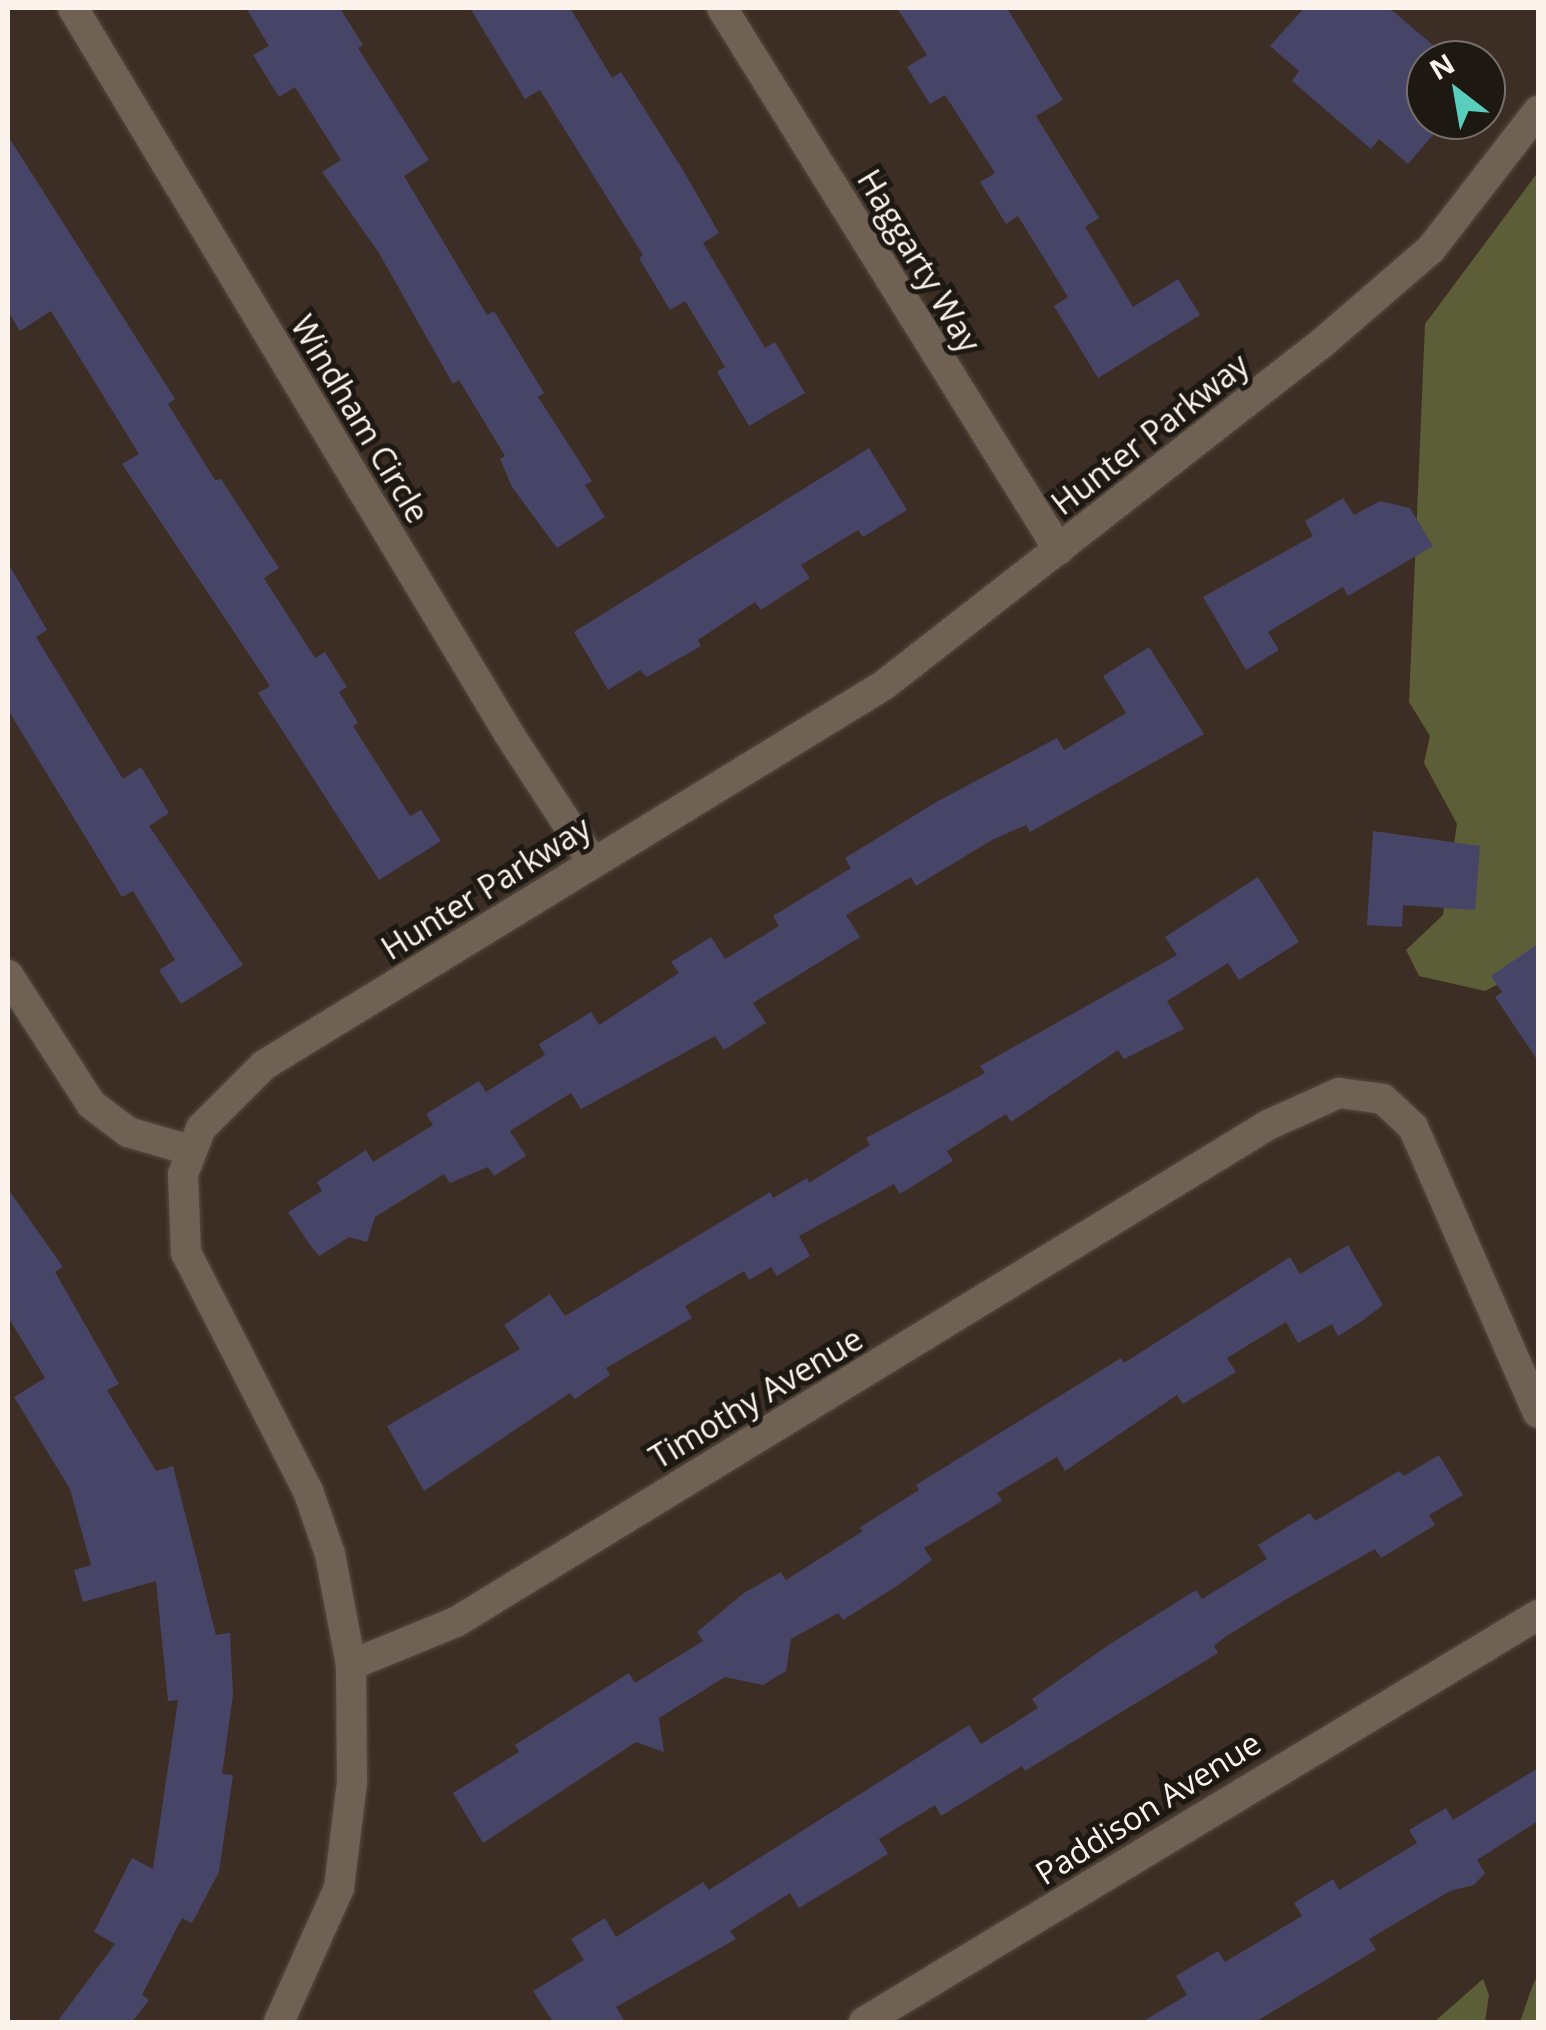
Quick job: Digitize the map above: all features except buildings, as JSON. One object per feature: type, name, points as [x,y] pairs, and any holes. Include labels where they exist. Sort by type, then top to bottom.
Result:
[{"type":"street","name":"Windham Circle","points":[[73,8],[509,734],[593,863]]},
{"type":"street","name":"Haggarty Way","points":[[722,8],[1059,550]]},
{"type":"street","name":"Hunter Parkway","points":[[280,2022],[338,1888],[352,1782],[351,1665],[330,1554],[308,1491],[186,1253],[180,1226],[190,1150],[217,1107],[264,1065],[884,684],[1322,343],[1430,249],[1538,111]]},
{"type":"street","points":[[8,975],[91,1104],[128,1132],[190,1150]]},
{"type":"street","name":"Timothy Avenue","points":[[351,1665],[456,1622],[1296,1110],[1340,1093],[1364,1093],[1398,1109],[1425,1150],[1538,1413]]},
{"type":"street","name":"Paddison Avenue","points":[[864,2022],[1538,1614]]},
{"type":"green space","points":[[1538,172],[1538,964],[1485,991],[1419,976],[1406,950],[1443,915],[1457,824],[1424,763],[1430,736],[1409,702],[1425,324]]},
{"type":"green space","points":[[1538,1974],[1538,2022],[1520,2022],[1532,1987]]},
{"type":"green space","points":[[1483,1979],[1489,1995],[1485,2022],[1434,2022]]}]
